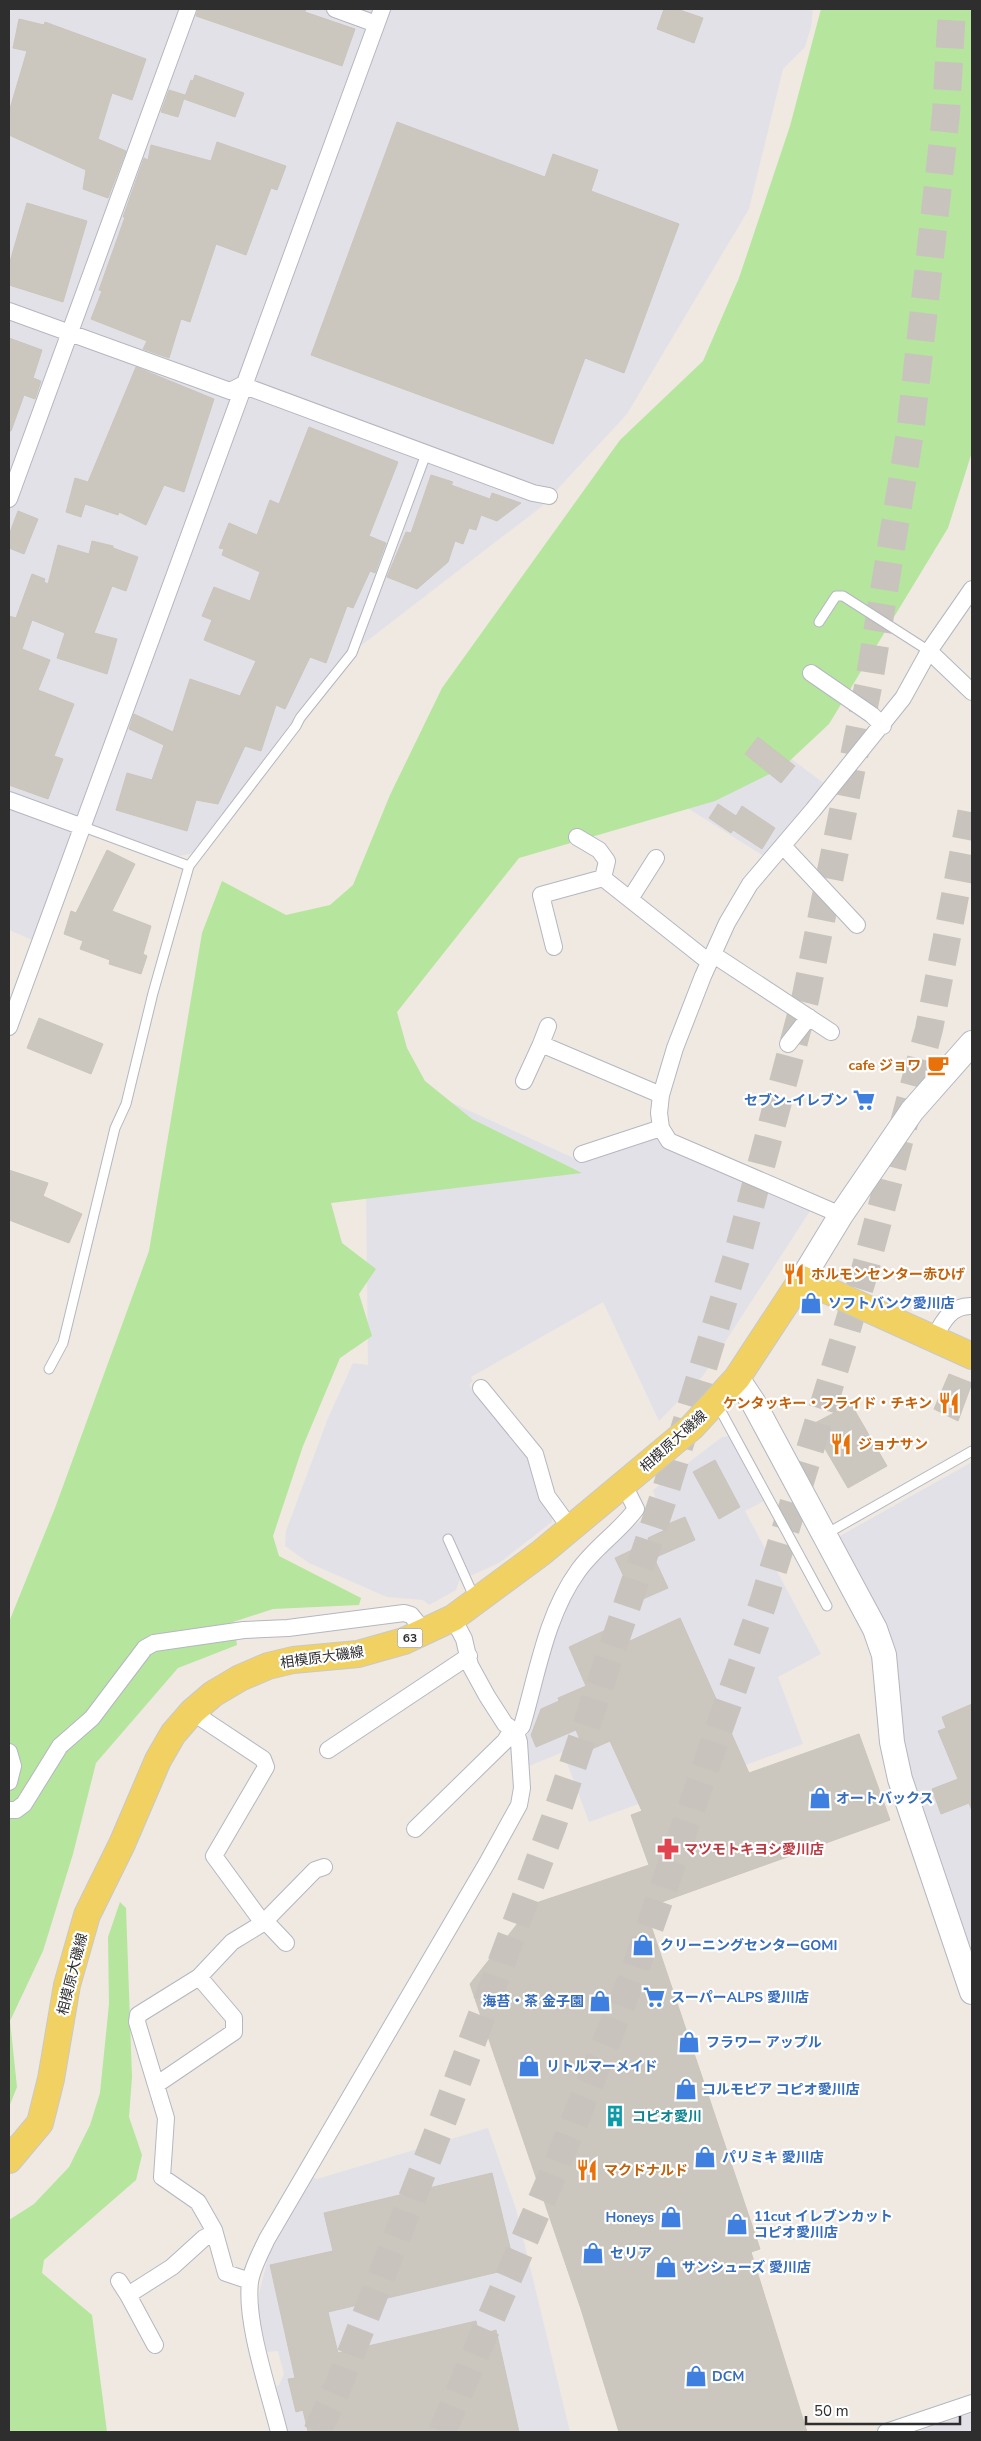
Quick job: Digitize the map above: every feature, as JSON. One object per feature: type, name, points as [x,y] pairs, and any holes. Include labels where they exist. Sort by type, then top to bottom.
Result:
[{"type":"main road","points":[[802,1278],[933,1340],[972,1356]]},
{"type":"main road","name":"相模原大磯線","points":[[9,2160],[40,2123],[51,2079],[67,1986],[87,1914],[122,1844],[158,1760],[173,1734],[192,1712],[213,1694],[240,1678],[268,1666],[293,1660],[358,1654],[404,1641],[453,1618],[571,1529],[692,1427],[737,1378],[802,1278]]},
{"type":"street","points":[[9,499],[188,9]]},
{"type":"street","points":[[9,1027],[80,826],[95,794],[242,385],[379,16],[335,9]]},
{"type":"street","points":[[9,312],[230,391],[242,385],[533,493],[549,496]]},
{"type":"street","points":[[841,1215],[690,1152],[669,1141],[661,1128],[662,1095],[675,1048],[711,959],[727,923],[750,884],[883,726],[904,698],[929,651],[972,589]]},
{"type":"street","points":[[929,651],[972,692]]},
{"type":"street","points":[[811,673],[872,715],[883,726]]},
{"type":"street","points":[[9,800],[80,826]]},
{"type":"street","points":[[577,837],[599,850],[607,861],[603,878]]},
{"type":"street","points":[[782,846],[857,925]]},
{"type":"street","points":[[630,899],[656,858]]},
{"type":"street","points":[[554,947],[539,888],[603,878],[711,959],[720,959],[831,1032]]},
{"type":"street","points":[[788,1044],[809,1018]]},
{"type":"street","points":[[524,1081],[548,1026]]},
{"type":"street","points":[[802,1278],[841,1215],[912,1111],[972,1043]]},
{"type":"street","points":[[541,1044],[662,1095]]},
{"type":"street","points":[[582,1154],[661,1128]]},
{"type":"street","points":[[933,1340],[947,1315],[962,1306],[972,1306]]},
{"type":"street","points":[[737,1378],[753,1402],[826,1534],[875,1629],[884,1655],[892,1742],[900,1779],[972,1992]]},
{"type":"street","points":[[481,1388],[535,1454],[547,1496],[571,1529]]},
{"type":"street","points":[[415,1829],[514,1731],[522,1726],[550,1629],[561,1599],[577,1572],[597,1547],[626,1522],[636,1510],[624,1485]]},
{"type":"street","points":[[9,1810],[16,1810],[24,1804],[60,1746],[92,1718],[145,1648],[154,1643],[244,1630],[288,1628],[404,1613],[411,1615],[424,1631]]},
{"type":"street","points":[[279,2432],[253,2328],[250,2281],[267,2239],[487,1864],[518,1805],[522,1788],[519,1742],[514,1731],[505,1724],[470,1665],[464,1639],[453,1618]]},
{"type":"street","points":[[328,1750],[362,1737],[468,1656]]},
{"type":"street","points":[[192,1712],[263,1759],[266,1768],[226,1820],[214,1856],[263,1923],[269,1925],[286,1943]]},
{"type":"street","points":[[9,1752],[13,1766],[9,1782]]},
{"type":"street","points":[[250,2281],[226,2273],[214,2233],[198,2202],[162,2177],[166,2118],[137,2022],[138,2015],[199,1977],[232,1942],[263,1923],[315,1870],[324,1867]]},
{"type":"street","points":[[156,2085],[234,2032],[234,2018],[199,1977]]},
{"type":"street","points":[[128,2295],[172,2267],[204,2238],[214,2233]]},
{"type":"street","points":[[119,2281],[155,2345]]},
{"type":"street","points":[[886,2432],[972,2403]]},
{"type":"lane","points":[[48,1369],[64,1343],[115,1128],[126,1104],[153,993],[189,866],[296,726],[300,718],[352,653],[426,454]]},
{"type":"lane","points":[[819,622],[836,596],[843,596],[929,651]]},
{"type":"lane","points":[[80,826],[189,866]]},
{"type":"lane","points":[[716,1402],[827,1606]]},
{"type":"lane","points":[[826,1534],[972,1451]]},
{"type":"lane","points":[[448,1539],[471,1590],[479,1599]]},
{"type":"shaded area","points":[[9,9],[813,9],[811,27],[805,47],[783,69],[749,209],[627,414],[541,507],[363,644],[346,652],[294,716],[292,722],[194,853],[179,856],[75,819],[35,941],[9,930]]},
{"type":"shaded area","points":[[758,734],[825,784],[765,857],[678,802]]},
{"type":"shaded area","points":[[402,1080],[580,1161],[650,1137],[662,1138],[810,1211],[703,1376],[659,1421],[603,1302],[471,1377],[473,1381],[469,1385],[528,1456],[551,1514],[552,1522],[499,1563],[459,1581],[456,1590],[429,1605],[423,1600],[387,1597],[309,1563],[285,1546],[286,1531],[328,1418],[353,1363],[368,1365],[366,1181]]},
{"type":"shaded area","points":[[729,1436],[732,1438],[766,1500],[745,1511],[821,1654],[778,1677],[803,1744],[589,1822],[563,1752],[529,1766],[524,1748],[555,1631],[569,1596],[583,1573],[604,1556],[612,1542],[651,1513],[655,1507],[656,1500],[653,1490],[722,1437]]},
{"type":"shaded area","points":[[972,1462],[972,1957],[917,1793],[902,1738],[895,1651],[887,1629],[838,1537]]},
{"type":"shaded area","points":[[488,2128],[516,2209],[570,2432],[286,2432],[275,2387],[279,2385],[284,2374],[278,2351],[267,2352],[259,2318],[259,2294],[270,2249],[312,2177],[317,2179]]},
{"type":"shaded area","points":[[972,2413],[972,2432],[916,2432]]},
{"type":"green space","points":[[821,9],[972,9],[972,452],[948,528],[829,724],[782,768],[715,801],[519,858],[397,1012],[407,1048],[425,1081],[472,1119],[582,1173],[331,1203],[342,1243],[376,1269],[359,1294],[372,1336],[340,1358],[303,1446],[273,1536],[279,1556],[361,1598],[359,1605],[273,1609],[233,1622],[237,1645],[178,1668],[96,1763],[73,1854],[43,1951],[10,2021],[17,2087],[9,2107],[9,1622],[55,1508],[149,1251],[202,933],[222,881],[286,915],[330,905],[353,885],[390,795],[442,688],[620,440],[703,361],[739,278],[790,126]]},
{"type":"green space","points":[[120,1902],[126,1908],[132,2077],[129,2117],[142,2155],[136,2180],[44,2260],[42,2273],[92,2315],[107,2432],[9,2432],[9,2220],[34,2204],[69,2167],[90,2125],[100,2093],[109,2004],[108,1937]]},
{"type":"building","points":[[198,9],[306,9],[305,12],[355,29],[342,66],[196,16]]},
{"type":"building","points":[[664,9],[677,9],[703,18],[694,43],[657,29]]},
{"type":"building","points":[[19,19],[44,25],[45,22],[146,59],[132,100],[112,93],[98,139],[126,151],[108,198],[83,189],[86,170],[9,135],[9,112],[27,51],[13,48]]},
{"type":"building","points":[[195,75],[244,93],[235,117],[184,99],[191,80],[193,81]]},
{"type":"building","points":[[169,90],[185,95],[178,117],[161,112]]},
{"type":"building","points":[[397,122],[545,177],[553,154],[598,170],[591,191],[679,224],[624,373],[585,358],[553,444],[311,355]]},
{"type":"building","points":[[217,142],[286,166],[277,190],[271,188],[246,255],[216,244],[190,322],[181,319],[169,358],[143,349],[147,341],[91,319],[102,291],[99,290],[125,217],[123,217],[144,158],[148,160],[151,145],[211,161]]},
{"type":"building","points":[[27,203],[87,221],[63,302],[9,285],[9,265]]},
{"type":"building","points":[[9,338],[42,350],[33,378],[41,381],[35,399],[24,395],[11,431],[9,431]]},
{"type":"building","points":[[136,367],[214,399],[184,492],[164,485],[146,525],[119,512],[118,515],[85,504],[81,517],[66,512],[75,478],[88,482]]},
{"type":"building","points":[[309,427],[398,462],[369,536],[386,543],[375,573],[370,571],[353,608],[347,606],[326,663],[310,657],[285,709],[276,705],[261,751],[245,746],[218,804],[196,800],[187,831],[116,810],[127,773],[152,780],[164,745],[129,729],[134,714],[173,732],[190,679],[240,696],[256,661],[204,640],[212,620],[202,616],[214,587],[250,601],[260,572],[222,555],[224,549],[219,548],[229,523],[257,535],[270,500],[279,504]]},
{"type":"building","points":[[431,475],[453,482],[451,485],[490,499],[492,493],[521,503],[497,521],[481,515],[476,530],[469,528],[463,544],[455,541],[448,562],[417,589],[387,577],[406,532],[411,533]]},
{"type":"building","points":[[18,511],[38,519],[24,554],[9,548],[9,535]]},
{"type":"building","points":[[92,541],[113,546],[113,548],[138,557],[126,591],[112,586],[94,633],[117,639],[107,674],[57,658],[65,633],[32,620],[22,649],[50,660],[38,690],[74,704],[54,756],[63,759],[48,799],[9,785],[9,616],[16,618],[32,574],[45,579],[44,582],[48,584],[58,545],[89,554]]},
{"type":"building","points":[[758,737],[795,766],[781,783],[745,754]]},
{"type":"building","points":[[718,804],[736,816],[742,806],[775,828],[762,849],[733,830],[731,833],[709,818]]},
{"type":"building","points":[[107,850],[135,864],[112,911],[151,926],[143,954],[147,956],[141,974],[109,964],[110,960],[80,949],[83,941],[64,934],[71,911],[76,913]]},
{"type":"building","points":[[39,1018],[103,1044],[91,1074],[27,1048]]},
{"type":"building","points":[[9,1170],[48,1183],[43,1196],[82,1214],[69,1243],[9,1220]]},
{"type":"building","points":[[949,1374],[972,1383],[958,1421],[934,1409]]},
{"type":"building","points":[[851,1404],[887,1466],[848,1488],[811,1425]]},
{"type":"building","points":[[715,1460],[740,1507],[719,1519],[693,1472]]},
{"type":"building","points":[[685,1517],[695,1540],[654,1558],[668,1588],[636,1602],[615,1558],[649,1542],[648,1538],[665,1530],[663,1526]]},
{"type":"building","points":[[680,1618],[749,1773],[859,1734],[890,1820],[645,1908],[760,2249],[751,2252],[807,2432],[619,2432],[581,2309],[470,1984],[533,1904],[649,1865],[631,1815],[642,1811],[610,1741],[585,1752],[576,1730],[536,1747],[531,1735],[541,1709],[559,1701],[558,1698],[586,1686],[569,1647],[610,1628],[619,1646]]},
{"type":"building","points":[[972,1704],[972,1811],[969,1803],[941,1814],[932,1789],[958,1779],[938,1731],[946,1728],[942,1717]]},
{"type":"building","points":[[492,2173],[515,2268],[328,2312],[338,2353],[476,2321],[479,2335],[496,2330],[519,2432],[308,2432],[303,2410],[296,2412],[288,2379],[295,2378],[270,2265],[333,2251],[324,2213]]},
{"type":"tunnel","points":[[317,2432],[339,2384],[444,2117],[553,1824],[664,1496],[737,1256],[805,1000],[869,682],[910,433],[946,114],[952,9]]},
{"type":"tunnel","points":[[442,2432],[558,2162],[632,1978],[763,1603],[865,1270],[929,1029],[972,809]]},
{"type":"place","name":"cafe ジョワ","points":[[938,1065]]},
{"type":"place","name":"セブン-イレブン","points":[[864,1100]]},
{"type":"place","name":"ホルモンセンター赤ひげ","points":[[794,1274]]},
{"type":"place","name":"ソフトバンク愛川店","points":[[811,1303]]},
{"type":"place","name":"ケンタッキー・フライド・チキン","points":[[949,1403]]},
{"type":"place","name":"ジョナサン","points":[[841,1444]]},
{"type":"place","name":"オートバックス","points":[[820,1798]]},
{"type":"place","name":"マツモトキヨシ愛川店","points":[[668,1849]]},
{"type":"place","name":"クリーニングセンターGOMI","points":[[643,1945]]},
{"type":"place","name":"スーパーALPS 愛川店","points":[[654,1997]]},
{"type":"place","name":"海苔・茶 金子園","points":[[600,2001]]},
{"type":"place","name":"フラワー アップル","points":[[689,2042]]},
{"type":"place","name":"リトルマーメイド","points":[[529,2066]]},
{"type":"place","name":"コルモピア コピオ愛川店","points":[[686,2089]]},
{"type":"place","name":"コピオ愛川","points":[[615,2116]]},
{"type":"place","name":"パリミキ 愛川店","points":[[705,2157]]},
{"type":"place","name":"マクドナルド","points":[[587,2170]]},
{"type":"place","name":"Honeys","points":[[671,2217]]},
{"type":"place","name":"11cut イレブンカット コピオ愛川店","points":[[737,2224]]},
{"type":"place","name":"セリア","points":[[593,2253]]},
{"type":"place","name":"サンシューズ 愛川店","points":[[666,2267]]},
{"type":"place","name":"DCM","points":[[696,2376]]}]
